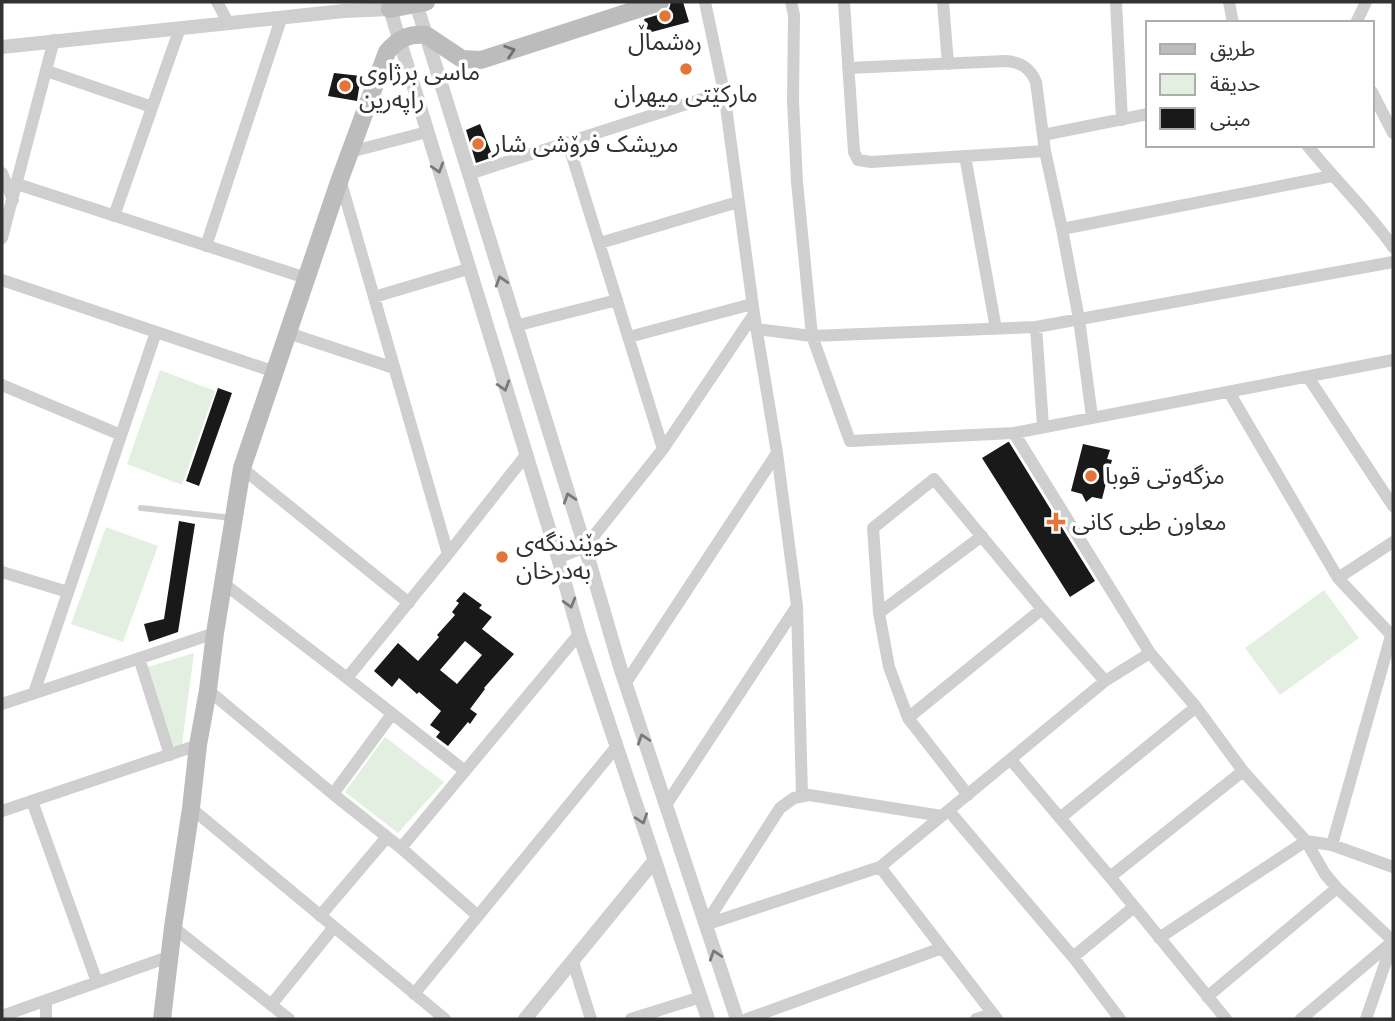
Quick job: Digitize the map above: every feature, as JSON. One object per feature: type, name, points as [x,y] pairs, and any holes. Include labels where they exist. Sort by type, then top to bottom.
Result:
[{"type":"main road","points":[[390,9],[421,2]]},
{"type":"main road","points":[[162,1019],[198,745],[242,468],[340,179],[387,52],[398,40],[411,35],[426,35],[462,60],[481,60],[660,2]]},
{"type":"street","points":[[217,2],[229,24]]},
{"type":"street","points":[[421,2],[426,35],[625,684],[737,1019]]},
{"type":"street","points":[[705,2],[723,92],[797,606],[802,795]]},
{"type":"street","points":[[791,2],[794,15],[793,100],[797,182],[812,336],[850,441],[1014,433],[1392,362]]},
{"type":"street","points":[[844,2],[854,152],[858,160],[871,162],[1045,151]]},
{"type":"street","points":[[943,2],[948,64]]},
{"type":"street","points":[[1116,2],[1122,120]]},
{"type":"street","points":[[1229,2],[1233,21]]},
{"type":"street","points":[[1357,21],[1362,3]]},
{"type":"street","points":[[2,47],[281,19],[342,7],[390,9],[579,634],[708,1019]]},
{"type":"street","points":[[206,246],[281,19]]},
{"type":"street","points":[[114,216],[180,28]]},
{"type":"street","points":[[2,238],[54,40]]},
{"type":"street","points":[[848,68],[1006,61],[1025,66],[1032,73],[1036,82],[1045,151],[1079,319],[1092,417]]},
{"type":"street","points":[[47,71],[152,107]]},
{"type":"street","points":[[469,174],[723,92]]},
{"type":"street","points":[[1374,96],[1393,133]]},
{"type":"street","points":[[1043,135],[1146,114]]},
{"type":"street","points":[[350,152],[427,132]]},
{"type":"street","points":[[568,143],[663,449]]},
{"type":"street","points":[[1309,147],[1393,247]]},
{"type":"street","points":[[965,156],[996,329]]},
{"type":"street","points":[[2,173],[13,200]]},
{"type":"street","points":[[1062,229],[1332,176]]},
{"type":"street","points":[[340,179],[448,554]]},
{"type":"street","points":[[17,184],[306,278]]},
{"type":"street","points":[[600,243],[738,202]]},
{"type":"street","points":[[756,329],[812,336],[1036,327],[1393,262]]},
{"type":"street","points":[[374,297],[468,269]]},
{"type":"street","points":[[2,280],[275,372]]},
{"type":"street","points":[[515,326],[617,300]]},
{"type":"street","points":[[629,337],[753,309]]},
{"type":"street","points":[[558,558],[585,547],[663,449],[753,309]]},
{"type":"street","points":[[1036,327],[1042,426]]},
{"type":"street","points":[[34,693],[156,332]]},
{"type":"street","points":[[288,333],[394,368]]},
{"type":"street","points":[[1308,377],[1393,506]]},
{"type":"street","points":[[2,386],[121,435]]},
{"type":"street","points":[[1229,392],[1338,578],[1392,636],[1332,845]]},
{"type":"street","points":[[1014,433],[1150,653],[1196,707],[1243,771],[1306,841],[1325,874],[1393,941]]},
{"type":"street","points":[[625,684],[777,453]]},
{"type":"street","points":[[347,678],[526,455]]},
{"type":"street","points":[[242,468],[409,603]]},
{"type":"street","points":[[968,795],[908,718],[889,667],[879,613],[873,528],[933,479],[1105,681]]},
{"type":"street","points":[[879,613],[982,536]]},
{"type":"street","points":[[1338,578],[1393,542]]},
{"type":"street","points":[[2,572],[68,592]]},
{"type":"street","points":[[223,583],[465,771]]},
{"type":"street","points":[[666,805],[797,606]]},
{"type":"street","points":[[908,718],[1042,609]]},
{"type":"street","points":[[2,704],[215,633]]},
{"type":"street","points":[[401,848],[579,634]]},
{"type":"street","points":[[705,925],[880,867],[1105,681],[1150,653]]},
{"type":"street","points":[[139,658],[170,755]]},
{"type":"street","points":[[208,690],[401,848],[478,916]]},
{"type":"street","points":[[1060,818],[1196,707]]},
{"type":"street","points":[[332,794],[392,714]]},
{"type":"street","points":[[2,811],[198,745]]},
{"type":"street","points":[[414,994],[617,746]]},
{"type":"street","points":[[1011,760],[1226,1019]]},
{"type":"street","points":[[1110,877],[1243,771]]},
{"type":"street","points":[[705,925],[786,802],[809,795],[946,813],[1073,957],[1121,1019]]},
{"type":"street","points":[[33,801],[97,982]]},
{"type":"street","points":[[191,808],[445,1019]]},
{"type":"street","points":[[320,916],[387,837]]},
{"type":"street","points":[[1159,938],[1306,841],[1332,845],[1393,867]]},
{"type":"street","points":[[525,1019],[655,860]]},
{"type":"street","points":[[880,867],[994,1016],[976,1019]]},
{"type":"street","points":[[1207,997],[1337,887]]},
{"type":"street","points":[[1073,957],[1134,907]]},
{"type":"street","points":[[173,927],[289,1019]]},
{"type":"street","points":[[271,1005],[334,927]]},
{"type":"street","points":[[1301,1019],[1393,941]]},
{"type":"street","points":[[1366,1019],[1393,941]]},
{"type":"street","points":[[747,1019],[942,948]]},
{"type":"street","points":[[2,1016],[171,956]]},
{"type":"street","points":[[573,962],[591,1019]]},
{"type":"street","points":[[631,1019],[701,997]]},
{"type":"street","points":[[46,1000],[46,1019]]},
{"type":"lane","points":[[141,508],[234,519]]},
{"type":"green space","points":[[160,370],[215,391],[182,485],[127,464]]},
{"type":"green space","points":[[106,527],[158,546],[123,642],[71,624]]},
{"type":"green space","points":[[1324,590],[1359,638],[1280,695],[1245,648]]},
{"type":"green space","points":[[194,653],[182,744],[174,747],[148,667]]},
{"type":"green space","points":[[385,737],[444,782],[398,833],[345,792]]},
{"type":"building","name":"رەشماڵ","points":[[671,2],[683,2],[689,22],[648,33],[644,19],[664,13]]},
{"type":"building","name":"ماسی برژاوی راپەرین","points":[[334,73],[361,76],[357,101],[328,96]]},
{"type":"building","name":"مریشک فرۆشی شار","points":[[480,124],[493,157],[476,163],[466,130]]},
{"type":"building","points":[[218,388],[232,393],[199,486],[186,481]]},
{"type":"building","points":[[1009,442],[1095,581],[1070,597],[982,458]]},
{"type":"building","name":"مزگەوتی قوبا","points":[[1083,444],[1110,450],[1107,459],[1112,460],[1102,499],[1092,497],[1086,502],[1082,494],[1071,491]]},
{"type":"building","points":[[179,521],[195,524],[178,632],[149,642],[144,624],[164,619]]},
{"type":"building","points":[[464,592],[482,605],[479,608],[492,617],[482,629],[514,654],[484,688],[470,709],[477,714],[470,724],[468,722],[448,746],[436,737],[440,732],[430,725],[441,711],[399,678],[392,687],[374,671],[398,643],[418,661],[455,615],[452,612],[459,603],[456,601]],"holes":[[[465,641],[482,655],[457,684],[440,670]]]},
{"type":"place","name":"رەشماڵ","points":[[665,16]]},
{"type":"place","name":"مارکێتی میهران","points":[[686,69]]},
{"type":"place","name":"ماسی برژاوی راپەرین","points":[[345,86]]},
{"type":"place","name":"مریشک فرۆشی شار","points":[[478,144]]},
{"type":"place","name":"مزگەوتی قوبا","points":[[1091,476]]},
{"type":"place","name":"معاون طبی کانی","points":[[1056,522]]},
{"type":"place","name":"خوێندنگەی بەدرخان","points":[[502,557]]}]
